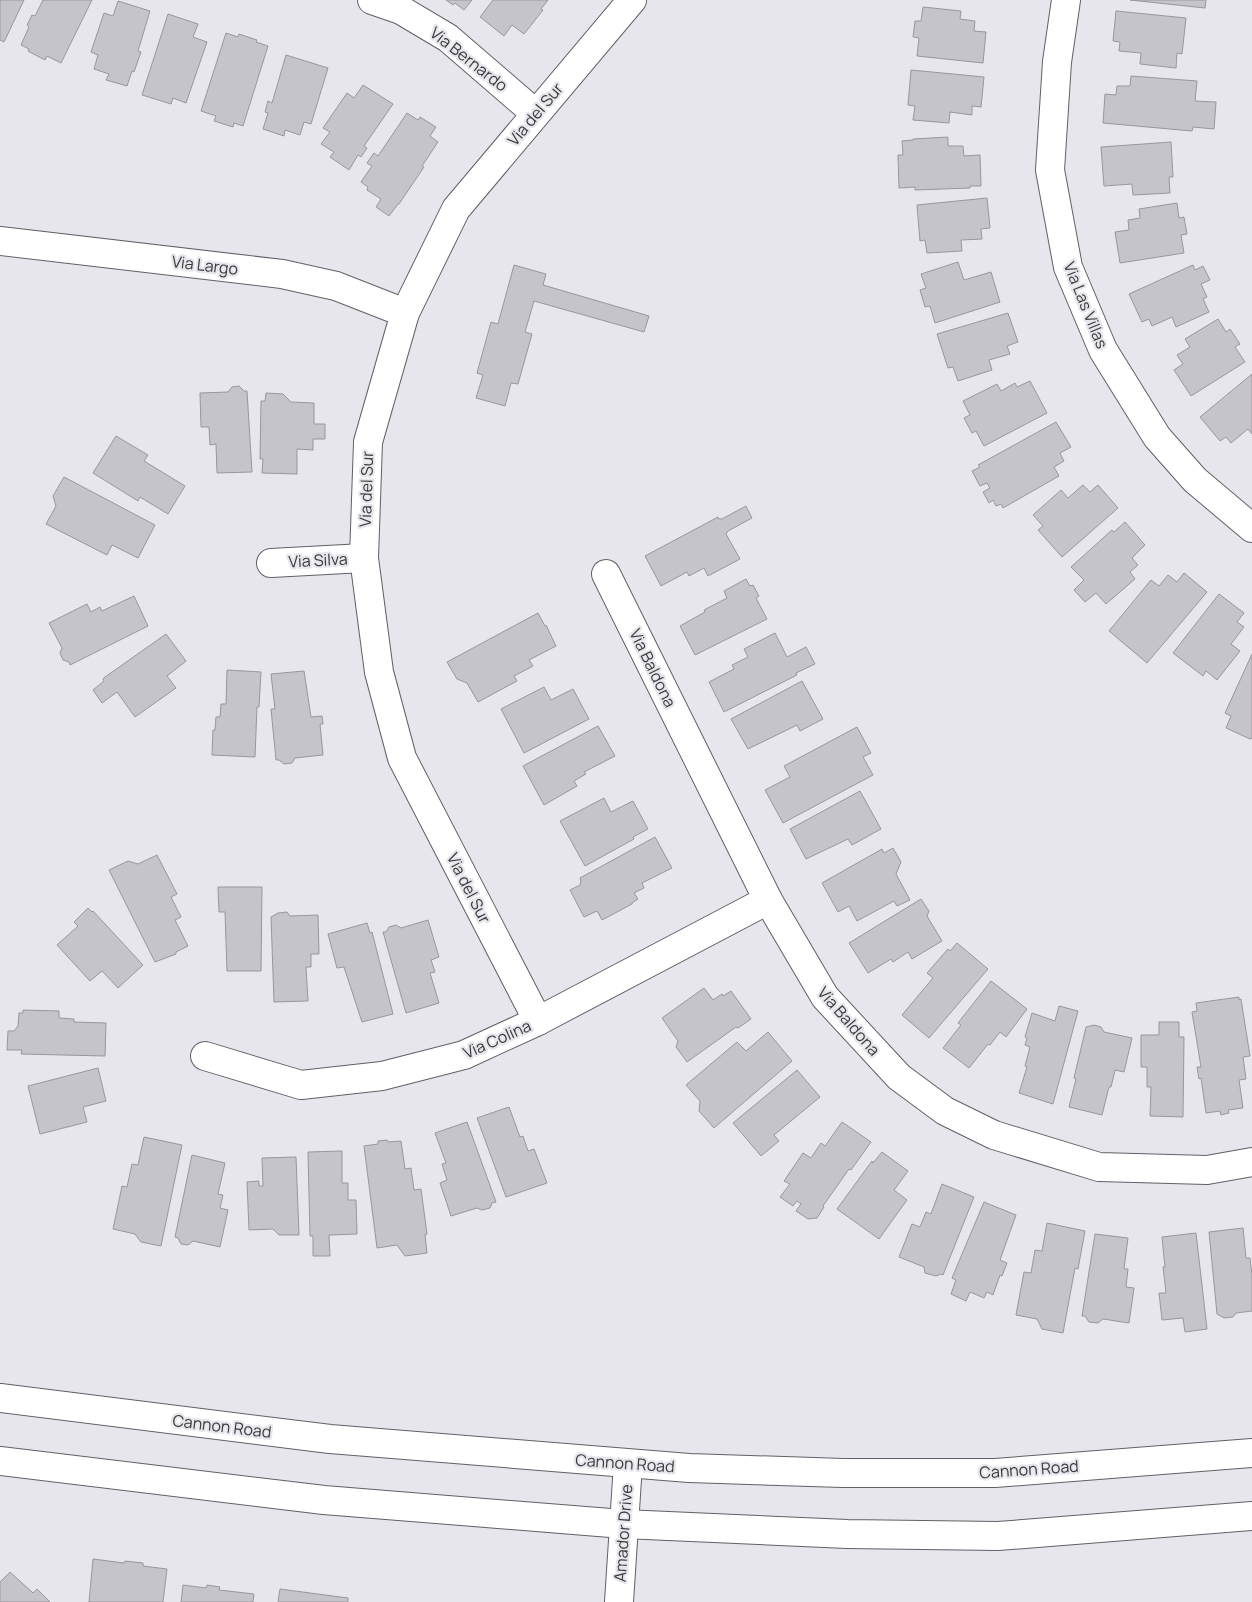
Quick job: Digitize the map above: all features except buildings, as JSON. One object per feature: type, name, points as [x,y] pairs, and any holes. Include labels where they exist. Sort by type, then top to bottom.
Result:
[{"type":"street","name":"Via Bernardo","points":[[372,0],[401,10],[448,38],[535,113]]},
{"type":"street","name":"Via del Sur","points":[[538,1021],[402,758],[379,672],[364,558],[368,442],[405,313],[456,209],[632,0]]},
{"type":"street","name":"Via Las Villas","points":[[1066,0],[1057,62],[1050,170],[1068,267],[1103,350],[1157,438],[1195,480],[1252,528]]},
{"type":"street","name":"Via Largo","points":[[0,241],[282,274],[336,286],[405,313]]},
{"type":"street","name":"Via Silva","points":[[271,562],[364,558]]},
{"type":"street","name":"Via Baldona","points":[[606,574],[768,900],[825,997],[899,1077],[945,1111],[994,1135],[1099,1167],[1207,1170],[1252,1162]]},
{"type":"street","name":"Via Colina","points":[[204,1056],[301,1085],[382,1076],[464,1055],[538,1021],[768,900]]},
{"type":"street","name":"Cannon Road","points":[[0,1398],[330,1439],[689,1468],[843,1473],[995,1473],[1252,1453]]},
{"type":"street","points":[[0,1461],[324,1500],[623,1524],[848,1534],[998,1536],[1252,1516]]},
{"type":"street","name":"Amador Drive","points":[[619,1602],[628,1464]]}]
